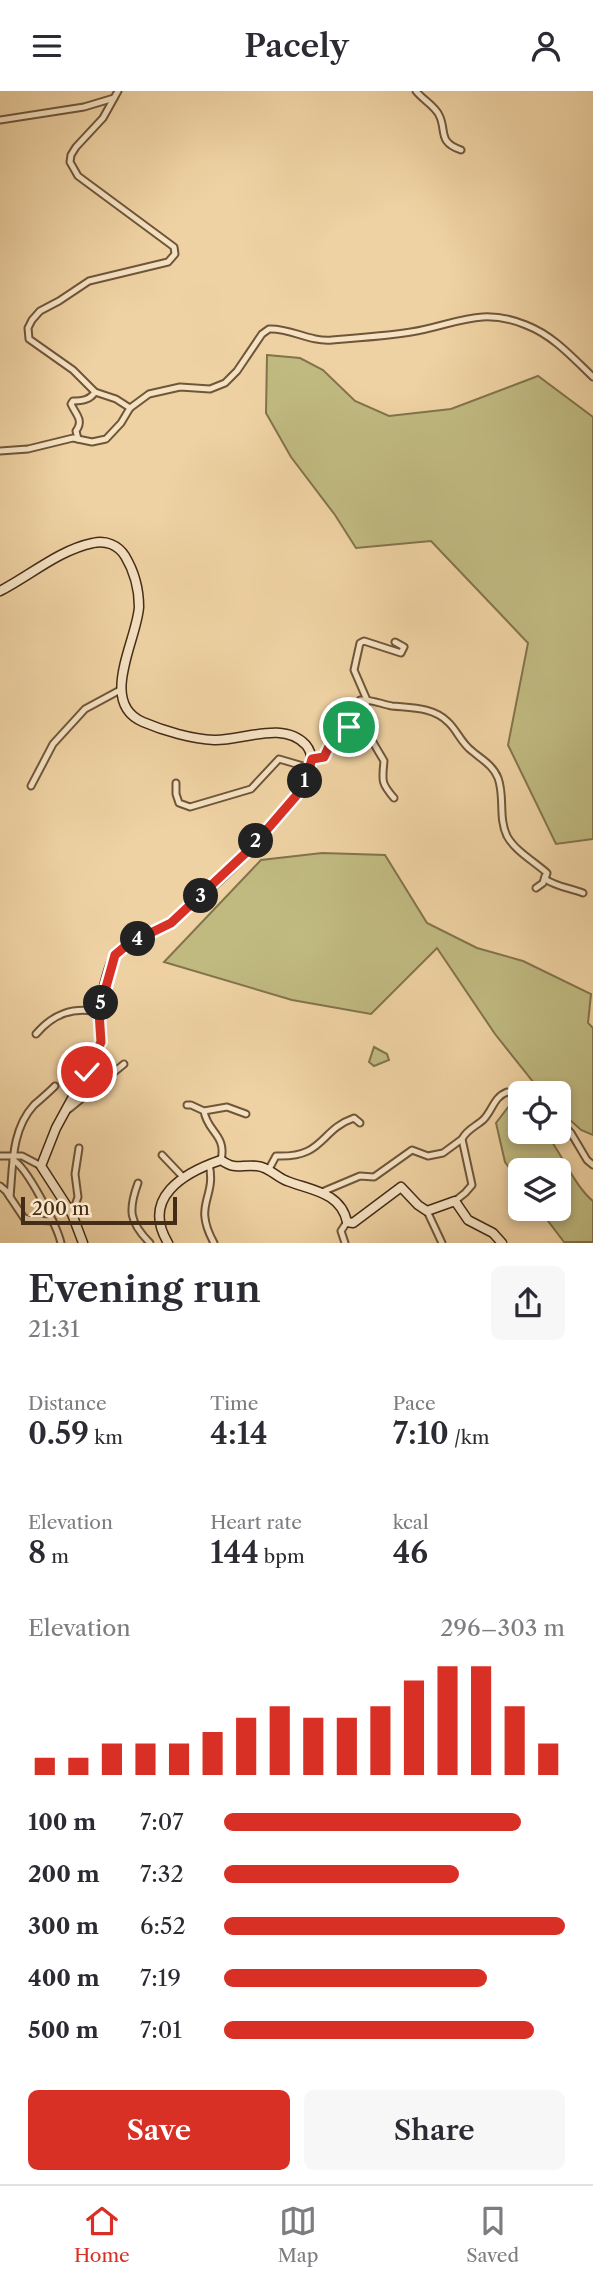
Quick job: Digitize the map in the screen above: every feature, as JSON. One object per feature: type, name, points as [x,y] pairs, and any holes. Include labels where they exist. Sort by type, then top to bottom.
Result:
[{"type":"main road","points":[[0,591],[78,547],[100,542],[116,547],[124,555],[132,571],[139,608],[124,666],[122,689],[126,708],[134,717],[206,740],[225,740],[267,733],[287,735],[298,739],[307,747],[311,764],[303,785],[287,808],[215,882],[171,923],[128,944],[115,955],[99,1012],[99,1049],[64,1114],[41,1166],[72,1214],[83,1243]]},
{"type":"main road","points":[[168,1243],[161,1229],[159,1207],[163,1198],[183,1177],[221,1160],[237,1168],[258,1166],[268,1169],[285,1181],[322,1192],[343,1208],[347,1222],[354,1223],[401,1187],[418,1205],[427,1210],[455,1201],[468,1220],[493,1233],[502,1243]]},
{"type":"street","points":[[118,91],[94,129],[76,147],[70,162],[72,169],[174,247],[174,254],[168,262],[89,281],[40,311],[28,328],[29,339],[73,370],[95,392],[116,398],[130,408]]},
{"type":"street","points":[[416,91],[438,113],[445,139],[461,150]]},
{"type":"street","points":[[0,120],[84,107],[114,99]]},
{"type":"street","points":[[0,451],[21,450],[69,439],[92,442],[106,439],[130,408],[155,392],[180,387],[210,389],[225,383],[237,371],[262,334],[269,329],[331,340],[415,331],[470,317],[498,318],[525,324],[545,335],[568,351],[593,377]]},
{"type":"street","points":[[78,439],[76,432],[80,418],[71,404],[73,401],[92,397],[95,392]]},
{"type":"street","points":[[394,798],[382,779],[384,761],[370,742],[363,712],[368,700],[354,670],[360,643],[364,641],[401,653],[404,647],[395,642]]},
{"type":"street","points":[[31,786],[53,744],[85,709],[122,689]]},
{"type":"street","points":[[176,783],[179,803],[190,807],[251,789],[279,759],[311,764],[325,756],[334,736],[351,725],[360,700],[416,707],[447,720],[471,751],[491,767],[500,786],[501,814],[508,838],[547,873]]},
{"type":"street","points":[[536,888],[547,873]]},
{"type":"street","points":[[547,873],[545,879],[553,885],[583,893]]},
{"type":"street","points":[[37,1034],[47,1023],[63,1013],[76,1010],[99,1012]]},
{"type":"street","points":[[64,1114],[124,1064]]},
{"type":"street","points":[[10,1197],[18,1132],[32,1107],[55,1086]]},
{"type":"street","points":[[322,1192],[362,1176],[374,1177],[415,1149],[428,1156],[443,1153],[482,1121],[499,1096],[508,1092]]},
{"type":"street","points":[[187,1105],[204,1111],[227,1107],[246,1114]]},
{"type":"street","points":[[204,1111],[204,1116],[223,1146],[221,1160]]},
{"type":"street","points":[[268,1169],[276,1156],[291,1157],[309,1151],[344,1122],[354,1118],[360,1123]]},
{"type":"street","points":[[571,1134],[585,1158],[593,1165]]},
{"type":"street","points":[[455,1201],[472,1185],[462,1139]]},
{"type":"street","points":[[72,1214],[78,1197],[75,1174],[79,1148]]},
{"type":"street","points":[[162,1155],[183,1177]]},
{"type":"street","points":[[0,1156],[29,1158],[41,1166]]},
{"type":"street","points":[[13,1158],[20,1164],[53,1220],[61,1243]]},
{"type":"street","points":[[209,1164],[212,1182],[204,1205],[204,1219],[214,1243]]},
{"type":"street","points":[[138,1183],[132,1199],[131,1214],[150,1243]]},
{"type":"street","points":[[0,1186],[24,1218],[53,1220]]},
{"type":"street","points":[[427,1210],[442,1243]]},
{"type":"street","points":[[345,1243],[341,1231],[347,1222]]},
{"type":"shaded area","points":[[267,355],[300,358],[323,370],[355,401],[389,416],[451,409],[538,376],[593,417],[593,839],[556,844],[508,745],[528,643],[431,541],[356,548],[291,457],[266,413]]},
{"type":"shaded area","points":[[322,853],[385,855],[427,923],[477,948],[523,961],[591,994],[588,1023],[593,1028],[593,1135],[581,1130],[571,1121],[571,1081],[532,1081],[495,1034],[437,948],[371,1014],[292,1000],[164,962],[261,860]]},
{"type":"shaded area","points":[[374,1047],[387,1054],[389,1060],[374,1066],[369,1062]]},
{"type":"shaded area","points":[[508,1107],[508,1144],[553,1144],[562,1158],[508,1158],[508,1166],[496,1123]]},
{"type":"shaded area","points":[[571,1172],[593,1201],[593,1242],[564,1242],[548,1221],[571,1221]]},
{"type":"route","points":[[87,1072],[101,1042],[99,1012],[115,955],[128,944],[171,923],[251,848],[296,796],[306,779],[312,759],[324,757],[334,736],[349,727]]}]
